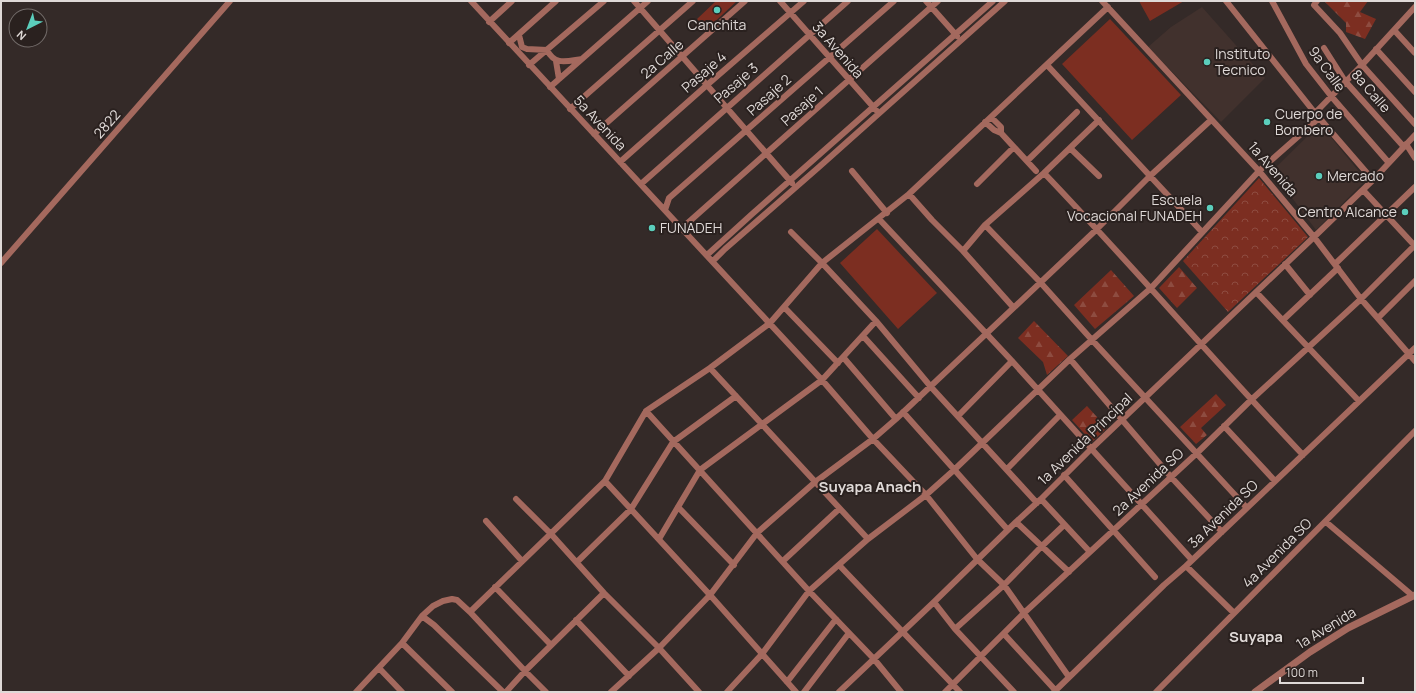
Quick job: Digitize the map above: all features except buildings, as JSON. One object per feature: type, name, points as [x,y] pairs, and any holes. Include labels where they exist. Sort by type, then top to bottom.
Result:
[{"type":"street","name":"2822","points":[[1,262],[230,1]]},
{"type":"street","name":"5a Avenida","points":[[471,1],[509,44],[713,261],[822,380],[873,439],[926,495],[977,559],[1004,585],[1069,677]]},
{"type":"street","points":[[489,22],[512,1]]},
{"type":"street","points":[[509,44],[556,1]]},
{"type":"street","points":[[529,65],[604,1]]},
{"type":"street","points":[[634,1],[796,187]]},
{"type":"street","points":[[550,87],[648,1]]},
{"type":"street","points":[[570,109],[694,1]]},
{"type":"street","name":"2a Calle","points":[[594,134],[745,1]]},
{"type":"street","name":"3a Avenida","points":[[780,1],[879,114]]},
{"type":"street","name":"Pasaje 4","points":[[620,162],[804,1]]},
{"type":"street","name":"Pasaje 3","points":[[641,184],[848,1]]},
{"type":"street","name":"Pasaje 2","points":[[665,210],[669,198],[894,1]]},
{"type":"street","points":[[926,1],[961,40]]},
{"type":"street","name":"Pasaje 1","points":[[682,228],[938,1]]},
{"type":"street","points":[[707,255],[993,1]]},
{"type":"street","points":[[713,261],[1005,1]]},
{"type":"street","name":"1a Avenida","points":[[1102,1],[1259,171],[1314,237],[1361,299],[1415,361]]},
{"type":"street","points":[[1226,1],[1319,118],[1373,180]]},
{"type":"street","name":"9a Calle","points":[[1272,1],[1306,64],[1331,96],[1389,163]]},
{"type":"street","points":[[1317,1],[1314,5],[1340,33],[1362,65],[1415,124]]},
{"type":"street","points":[[470,612],[605,481],[646,412],[710,368],[770,323],[822,263],[909,194],[1108,7]]},
{"type":"street","points":[[1315,113],[1414,11]]},
{"type":"street","points":[[1394,30],[1415,53]]},
{"type":"street","points":[[518,35],[522,47],[526,49],[547,50]]},
{"type":"street","name":"8a Calle","points":[[1324,48],[1345,81],[1415,158]]},
{"type":"street","points":[[1376,49],[1415,92]]},
{"type":"street","points":[[547,50],[550,57],[556,60],[564,61],[582,59]]},
{"type":"street","points":[[556,60],[559,79]]},
{"type":"street","points":[[1047,65],[1202,232]]},
{"type":"street","points":[[1027,161],[1078,112]]},
{"type":"street","points":[[991,117],[1001,127],[1001,133]]},
{"type":"street","points":[[727,692],[762,654],[810,591],[868,539],[926,495],[983,444],[1070,359],[1151,288],[1259,171],[1319,118]]},
{"type":"street","points":[[963,250],[985,225],[1044,173],[1099,120]]},
{"type":"street","points":[[614,691],[659,648],[710,595],[757,533],[814,482],[873,439],[896,419],[1097,229],[1150,176],[1212,120]]},
{"type":"street","points":[[985,122],[994,130],[1001,133],[1036,171]]},
{"type":"street","points":[[1314,237],[1373,180],[1415,135]]},
{"type":"street","points":[[976,184],[1014,147]]},
{"type":"street","points":[[1070,148],[1099,176]]},
{"type":"street","points":[[852,171],[887,212]]},
{"type":"street","points":[[1044,173],[1303,455]]},
{"type":"street","points":[[1283,320],[1310,295],[1386,215],[1415,187]]},
{"type":"street","points":[[1362,190],[1415,246]]},
{"type":"street","points":[[909,194],[932,220],[963,250],[1013,307]]},
{"type":"street","points":[[879,219],[985,334],[1012,361],[1192,560]]},
{"type":"street","points":[[985,225],[1040,282],[1247,508]]},
{"type":"street","points":[[791,232],[876,321],[931,387],[983,444],[1090,552]]},
{"type":"street","name":"1a Avenida Principal","points":[[839,692],[1039,501],[1122,419],[1314,237]]},
{"type":"street","name":"2a Avenida SO","points":[[945,692],[1024,614],[1197,453],[1251,400],[1361,299],[1415,246]]},
{"type":"street","points":[[1285,264],[1310,295]]},
{"type":"street","points":[[1378,318],[1415,281]]},
{"type":"street","points":[[1256,292],[1359,401]]},
{"type":"street","points":[[784,307],[838,363]]},
{"type":"street","points":[[659,539],[700,470],[822,380],[876,321]]},
{"type":"street","points":[[863,336],[919,398]]},
{"type":"street","name":"3a Avenida SO","points":[[1055,691],[1164,585],[1186,566],[1415,348]]},
{"type":"street","points":[[843,357],[896,419]]},
{"type":"street","points":[[1070,359],[1171,477],[1222,532]]},
{"type":"street","points":[[958,416],[1012,361]]},
{"type":"street","points":[[710,368],[868,539]]},
{"type":"street","points":[[577,562],[631,509],[674,442],[736,396]]},
{"type":"street","points":[[646,412],[874,659],[898,691]]},
{"type":"street","points":[[903,412],[1008,530]]},
{"type":"street","points":[[1007,469],[1060,415]]},
{"type":"street","points":[[1224,426],[1275,481]]},
{"type":"street","name":"4a Avenida SO","points":[[1156,692],[1415,431]]},
{"type":"street","points":[[1064,475],[1155,578]]},
{"type":"street","points":[[605,481],[710,595],[796,692]]},
{"type":"street","points":[[516,499],[551,534],[604,593],[659,648],[698,692]]},
{"type":"street","points":[[678,507],[734,565]]},
{"type":"street","points":[[783,562],[839,509]]},
{"type":"street","points":[[486,521],[522,561]]},
{"type":"street","points":[[1016,522],[1069,572]]},
{"type":"street","points":[[1326,522],[1414,596]]},
{"type":"street","points":[[955,629],[1004,585],[1064,525]]},
{"type":"street","points":[[839,565],[960,692]]},
{"type":"street","points":[[1186,566],[1234,613]]},
{"type":"street","points":[[495,587],[551,645]]},
{"type":"street","points":[[506,692],[524,671],[604,593]]},
{"type":"street","name":"1a Avenida","points":[[1256,692],[1304,656],[1348,628],[1414,596]]},
{"type":"street","points":[[356,692],[402,643],[422,616],[433,606],[443,601],[452,599],[458,600],[524,671],[546,692]]},
{"type":"street","points":[[934,602],[955,629],[1014,692]]},
{"type":"street","points":[[422,616],[440,630],[503,692]]},
{"type":"street","points":[[787,682],[836,619]]},
{"type":"street","points":[[576,620],[628,676]]},
{"type":"street","points":[[804,692],[849,633]]},
{"type":"street","points":[[1004,634],[1055,691]]},
{"type":"street","points":[[402,643],[452,692]]},
{"type":"street","points":[[379,668],[402,692]]},
{"type":"shaded area","name":"Instituto Tecnico","points":[[1202,7],[1265,78],[1221,122],[1148,47],[1171,27]]},
{"type":"shaded area","name":"Mercado","points":[[1320,124],[1366,180],[1316,230],[1272,171]]},
{"type":"green space","name":"Canchita","points":[[716,1],[737,1],[707,29],[697,19]]},
{"type":"green space","points":[[1139,1],[1184,1],[1150,21]]},
{"type":"green space","points":[[1324,1],[1368,1],[1360,12],[1376,19],[1365,39],[1346,32],[1346,23]]},
{"type":"green space","points":[[1110,19],[1181,95],[1132,140],[1062,64]]},
{"type":"green space","points":[[1259,178],[1308,237],[1228,312],[1183,261]]},
{"type":"green space","points":[[877,229],[937,293],[898,329],[840,263]]},
{"type":"green space","points":[[1179,267],[1197,288],[1177,308],[1159,288]]},
{"type":"green space","points":[[1111,270],[1134,296],[1095,329],[1074,305]]},
{"type":"green space","points":[[1034,321],[1068,356],[1047,375],[1043,362],[1018,338]]},
{"type":"green space","points":[[1216,394],[1226,405],[1201,428],[1207,435],[1196,444],[1180,427]]},
{"type":"green space","points":[[1087,406],[1107,428],[1092,442],[1072,420]]},
{"type":"place","name":"Canchita","points":[[717,10]]},
{"type":"place","name":"Instituto Tecnico","points":[[1207,62]]},
{"type":"place","name":"Cuerpo de Bombero","points":[[1267,122]]},
{"type":"place","name":"Mercado","points":[[1319,176]]},
{"type":"place","name":"Escuela Vocacional FUNADEH","points":[[1210,208]]},
{"type":"place","name":"Centro Alcance","points":[[1405,212]]},
{"type":"place","name":"FUNADEH","points":[[652,228]]},
{"type":"district","name":"Suyapa Anach","points":[[870,487]]},
{"type":"district","name":"Suyapa","points":[[1256,637]]}]
